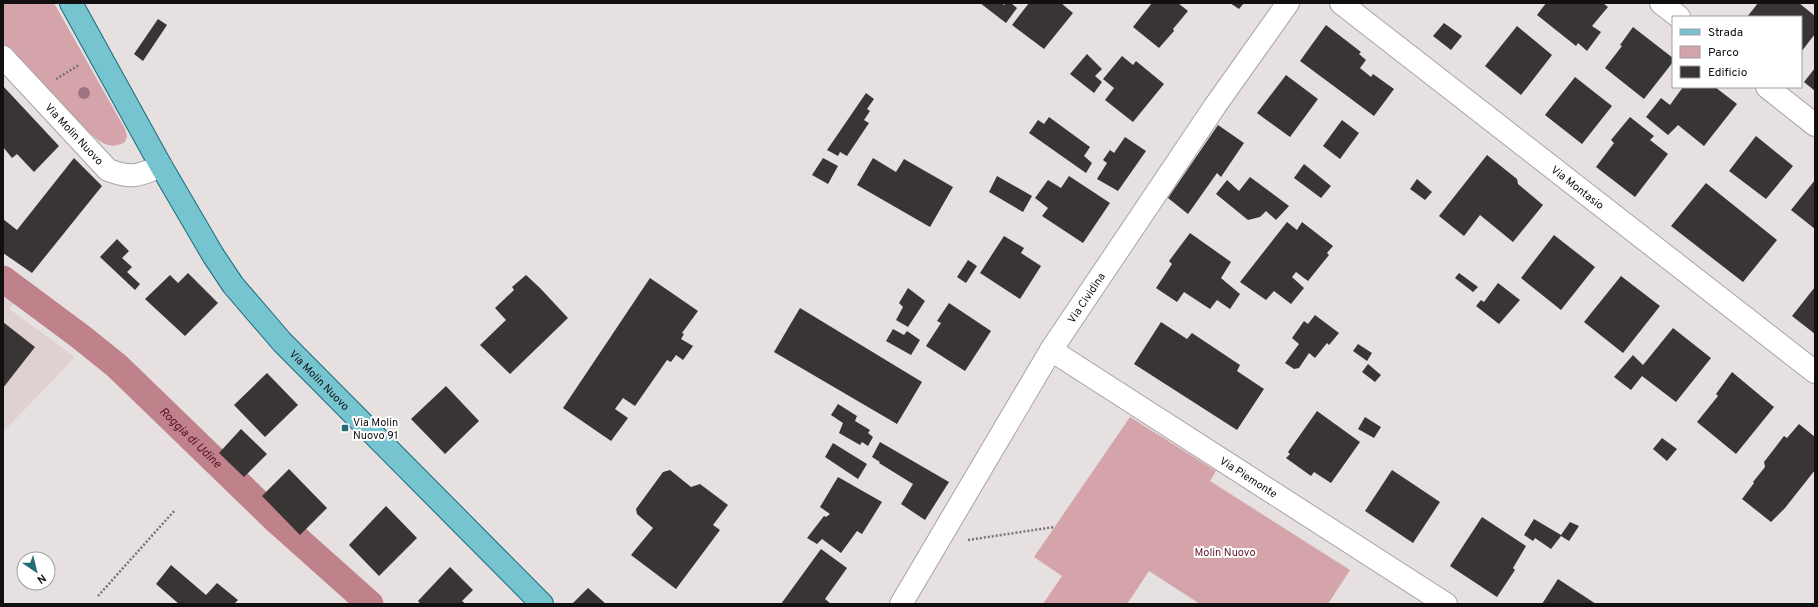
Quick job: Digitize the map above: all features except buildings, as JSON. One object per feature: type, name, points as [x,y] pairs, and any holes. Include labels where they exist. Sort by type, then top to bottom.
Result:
[{"type":"main road","name":"Via Molin Nuovo","points":[[70,3],[161,166],[222,270],[233,285],[282,342],[542,604]]},
{"type":"street","name":"Via Cividina","points":[[901,604],[1051,350],[1215,106],[1288,3]]},
{"type":"street","name":"Via Montasio","points":[[1341,3],[1815,372]]},
{"type":"street","points":[[1661,3],[1677,16]]},
{"type":"street","name":"Via Molin Nuovo","points":[[3,57],[108,170],[125,176],[141,175],[161,166]]},
{"type":"street","points":[[1768,88],[1815,125]]},
{"type":"street","name":"Via Piemonte","points":[[1051,350],[1446,604]]},
{"type":"path","points":[[35,92],[80,65]]},
{"type":"path","points":[[98,596],[175,510]]},
{"type":"path","points":[[935,545],[1054,527]]},
{"type":"shaded area","points":[[3,267],[28,285],[9,309],[75,357],[3,432]]},
{"type":"green space","points":[[3,3],[54,3],[125,129],[127,136],[125,142],[113,146],[99,141],[94,137],[3,43]]},
{"type":"green space","name":"Molin Nuovo","points":[[1130,417],[1216,471],[1210,481],[1350,570],[1328,604],[1200,604],[1149,571],[1127,604],[1043,604],[1062,576],[1034,557]]},
{"type":"waterway","name":"Roggia di Udine","points":[[3,279],[81,337],[117,366],[277,521],[370,604]]},
{"type":"place","name":"Via Molin Nuovo 91","points":[[345,428]]}]
